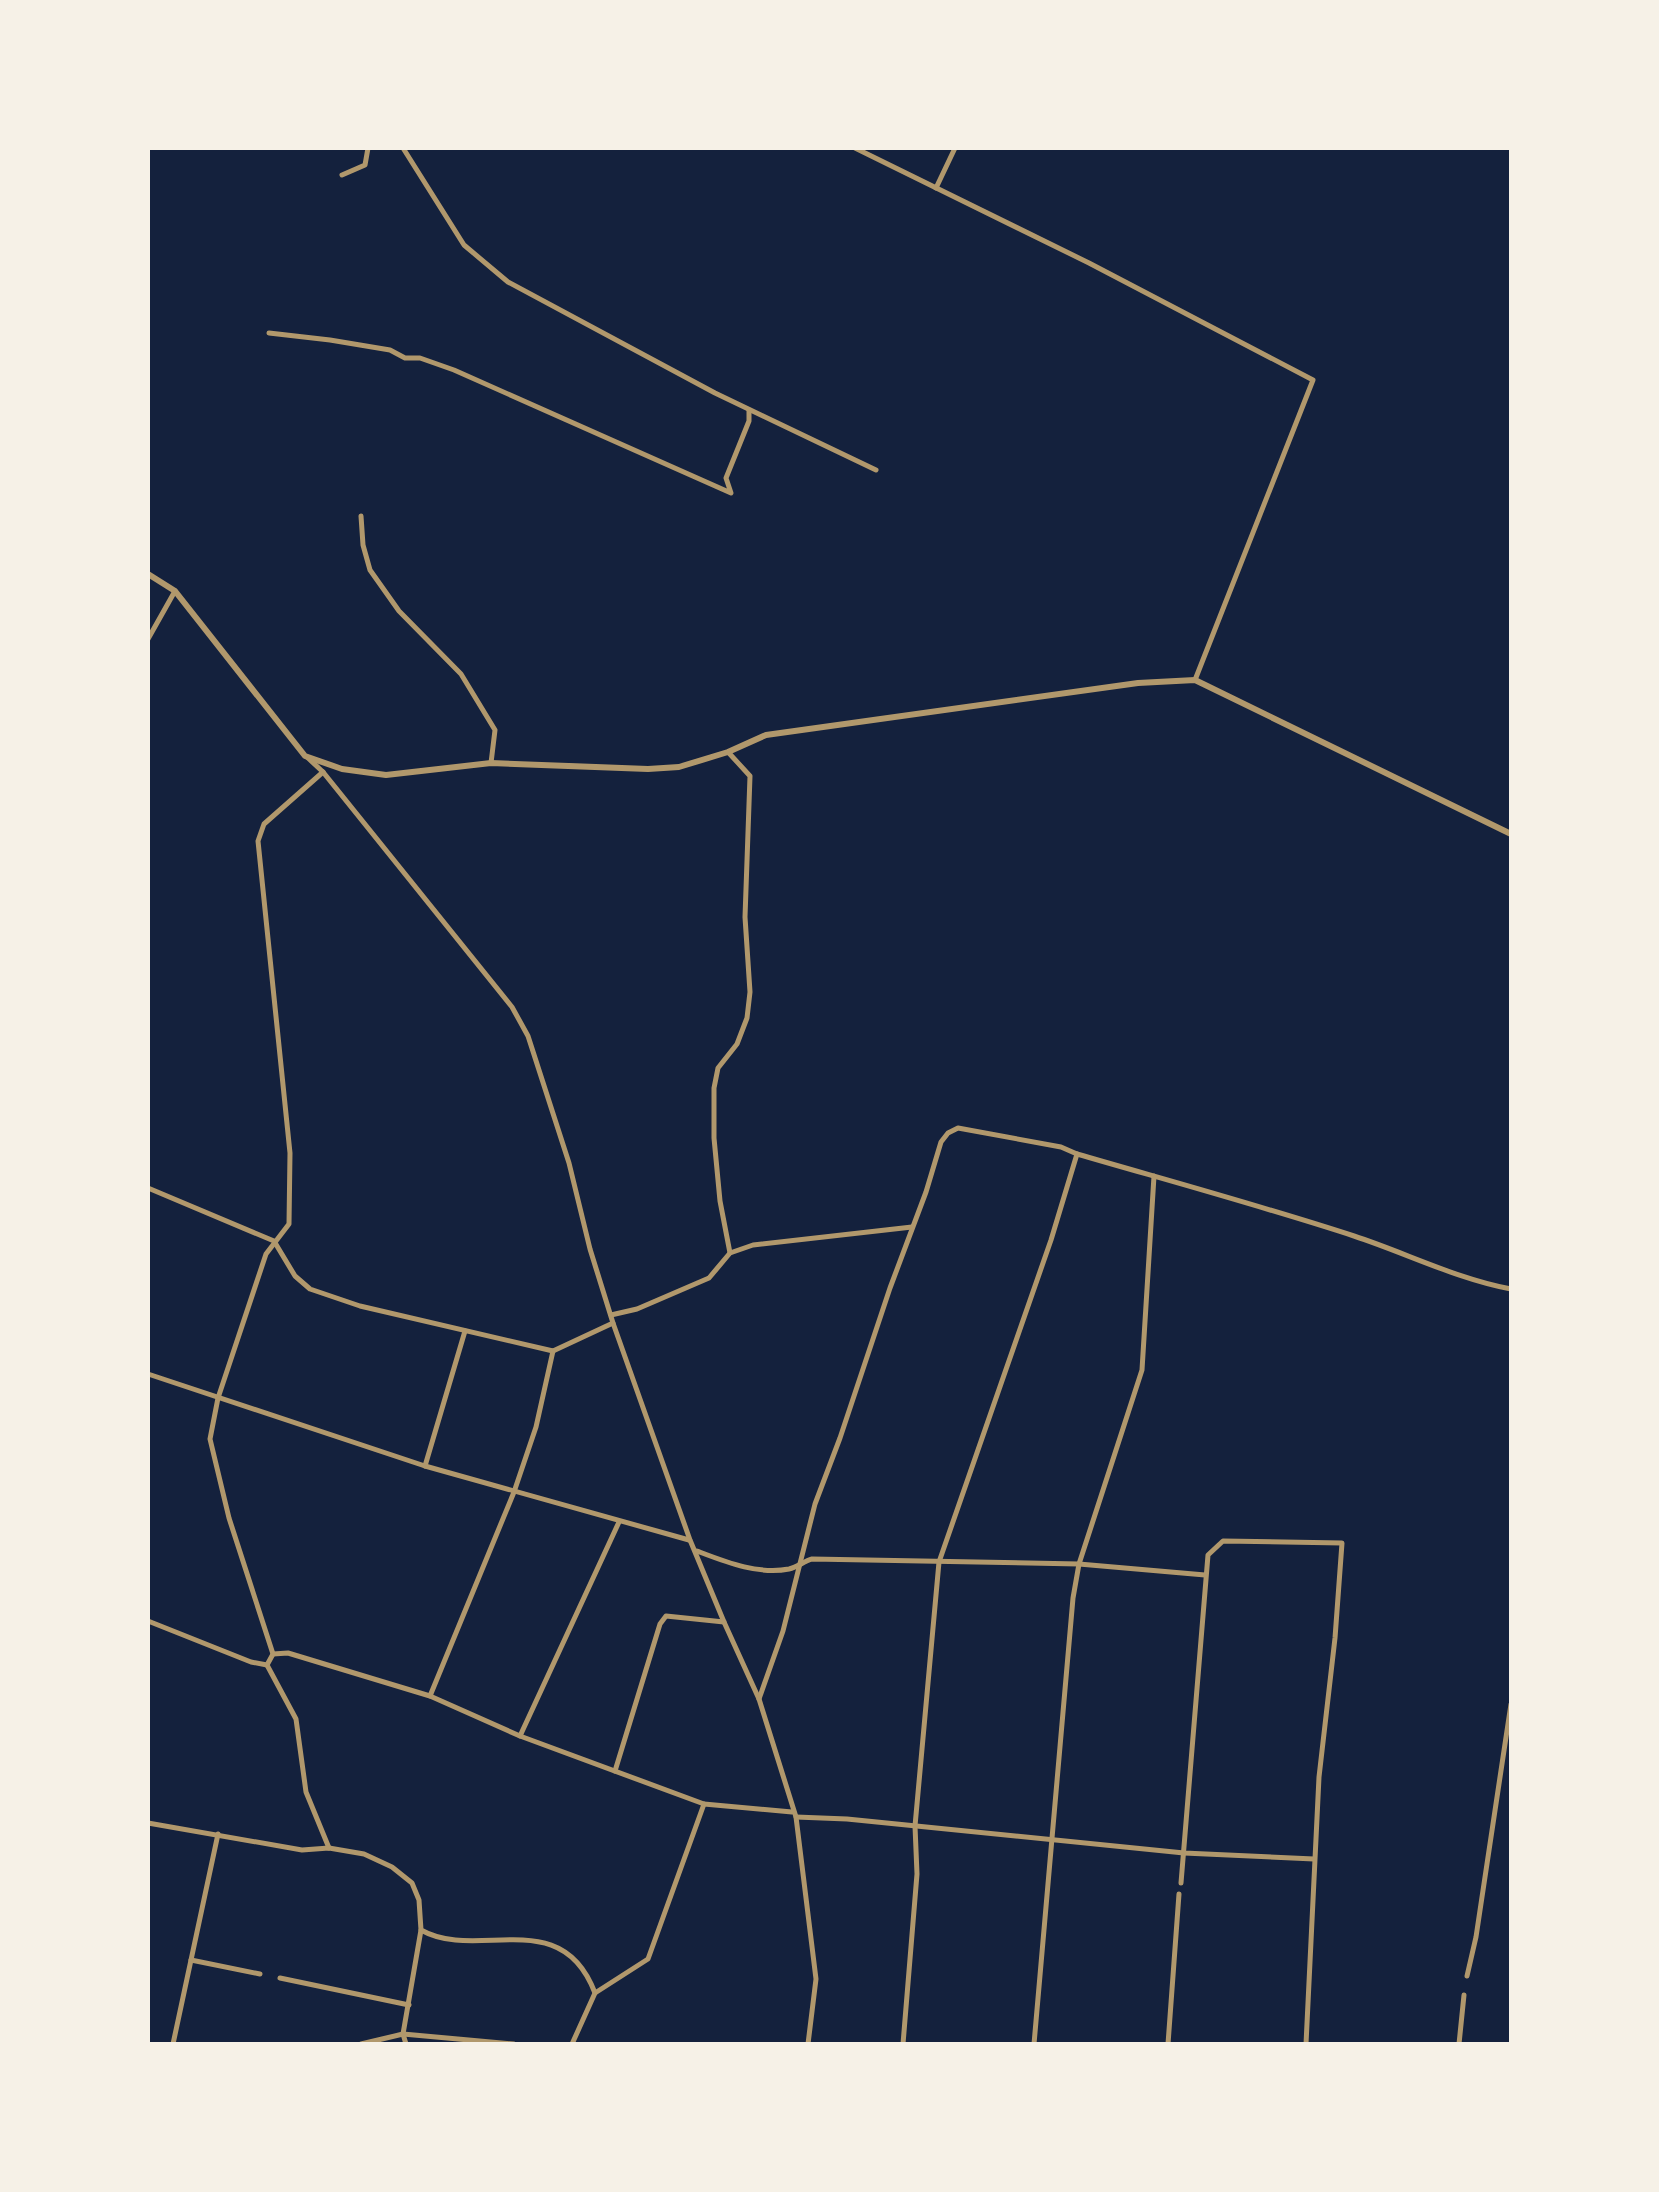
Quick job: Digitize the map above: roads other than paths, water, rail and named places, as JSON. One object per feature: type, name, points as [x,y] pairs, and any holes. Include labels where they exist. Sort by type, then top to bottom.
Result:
[{"type":"street","points":[[342,175],[365,165],[368,148]]},
{"type":"street","points":[[403,148],[464,245],[508,282],[748,409],[876,470]]},
{"type":"street","points":[[855,148],[1089,263],[1313,380],[1195,680]]},
{"type":"street","points":[[936,188],[955,148]]},
{"type":"street","points":[[269,333],[330,340],[390,350],[405,358],[420,358],[454,370],[731,493],[726,478],[749,421],[748,409]]},
{"type":"street","points":[[361,516],[363,545],[370,570],[399,611],[461,674],[495,730],[491,763]]},
{"type":"street","points":[[148,574],[175,591],[305,756],[323,772],[512,1007],[528,1036],[569,1163],[590,1249],[613,1323],[690,1540],[759,1699],[794,1814],[816,1979],[808,2044]]},
{"type":"street","points":[[148,639],[175,591]]},
{"type":"street","points":[[305,756],[342,769],[386,775],[491,763],[679,767],[728,752],[766,735],[1138,683],[1195,680],[1511,834]]},
{"type":"street","points":[[728,752],[750,776],[745,917],[750,992],[747,1018],[737,1044],[718,1068],[714,1088],[715,1154],[730,1253]]},
{"type":"street","points":[[267,1665],[273,1654],[225,1502],[210,1439],[218,1398],[266,1254],[289,1224],[290,1153],[258,841],[270,817],[323,772]]},
{"type":"street","points":[[759,1699],[783,1631],[815,1504],[941,1142],[948,1133],[958,1128],[1061,1147],[1238,1199],[1375,1243],[1485,1284],[1511,1289]]},
{"type":"street","points":[[903,2044],[917,1874],[915,1826],[939,1562],[1051,1240],[1077,1154]]},
{"type":"street","points":[[1034,2044],[1073,1598],[1079,1564],[1142,1370],[1154,1176]]},
{"type":"street","points":[[148,1188],[274,1241],[295,1276],[310,1289],[360,1306],[553,1351],[613,1323]]},
{"type":"street","points":[[611,1315],[637,1309],[709,1278],[730,1253],[753,1245],[912,1227]]},
{"type":"street","points":[[425,1466],[465,1331]]},
{"type":"street","points":[[430,1696],[514,1492],[536,1427],[553,1351]]},
{"type":"street","points":[[148,1374],[425,1466],[690,1540]]},
{"type":"street","points":[[520,1736],[619,1522]]},
{"type":"street","points":[[1181,1883],[1208,1555],[1223,1541],[1342,1543],[1319,1777],[1306,2044]]},
{"type":"street","points":[[697,1551],[748,1568],[770,1570],[801,1565],[812,1559],[1079,1564],[1205,1575]]},
{"type":"street","points":[[615,1771],[660,1624],[666,1616],[724,1622]]},
{"type":"street","points":[[148,1621],[251,1662],[267,1665]]},
{"type":"street","points":[[273,1654],[288,1653],[430,1696],[520,1736],[704,1804],[1184,1853],[1314,1859]]},
{"type":"street","points":[[267,1665],[296,1719],[306,1792],[329,1848]]},
{"type":"street","points":[[1467,1976],[1476,1937],[1511,1704]]},
{"type":"street","points":[[572,2044],[595,1993],[648,1959],[704,1804]]},
{"type":"street","points":[[148,1823],[302,1850],[329,1848],[364,1854],[392,1867],[412,1883],[419,1900],[421,1930],[403,2034],[406,2044]]},
{"type":"street","points":[[173,2044],[218,1834]]},
{"type":"street","points":[[1168,2044],[1179,1894]]},
{"type":"street","points":[[421,1930],[443,1938],[515,1939],[543,1943],[561,1950],[576,1961],[588,1975],[595,1993]]},
{"type":"street","points":[[191,1960],[260,1974]]},
{"type":"street","points":[[280,1978],[409,2005]]},
{"type":"street","points":[[1459,2044],[1464,1995]]},
{"type":"street","points":[[361,2044],[403,2034],[514,2044]]}]
